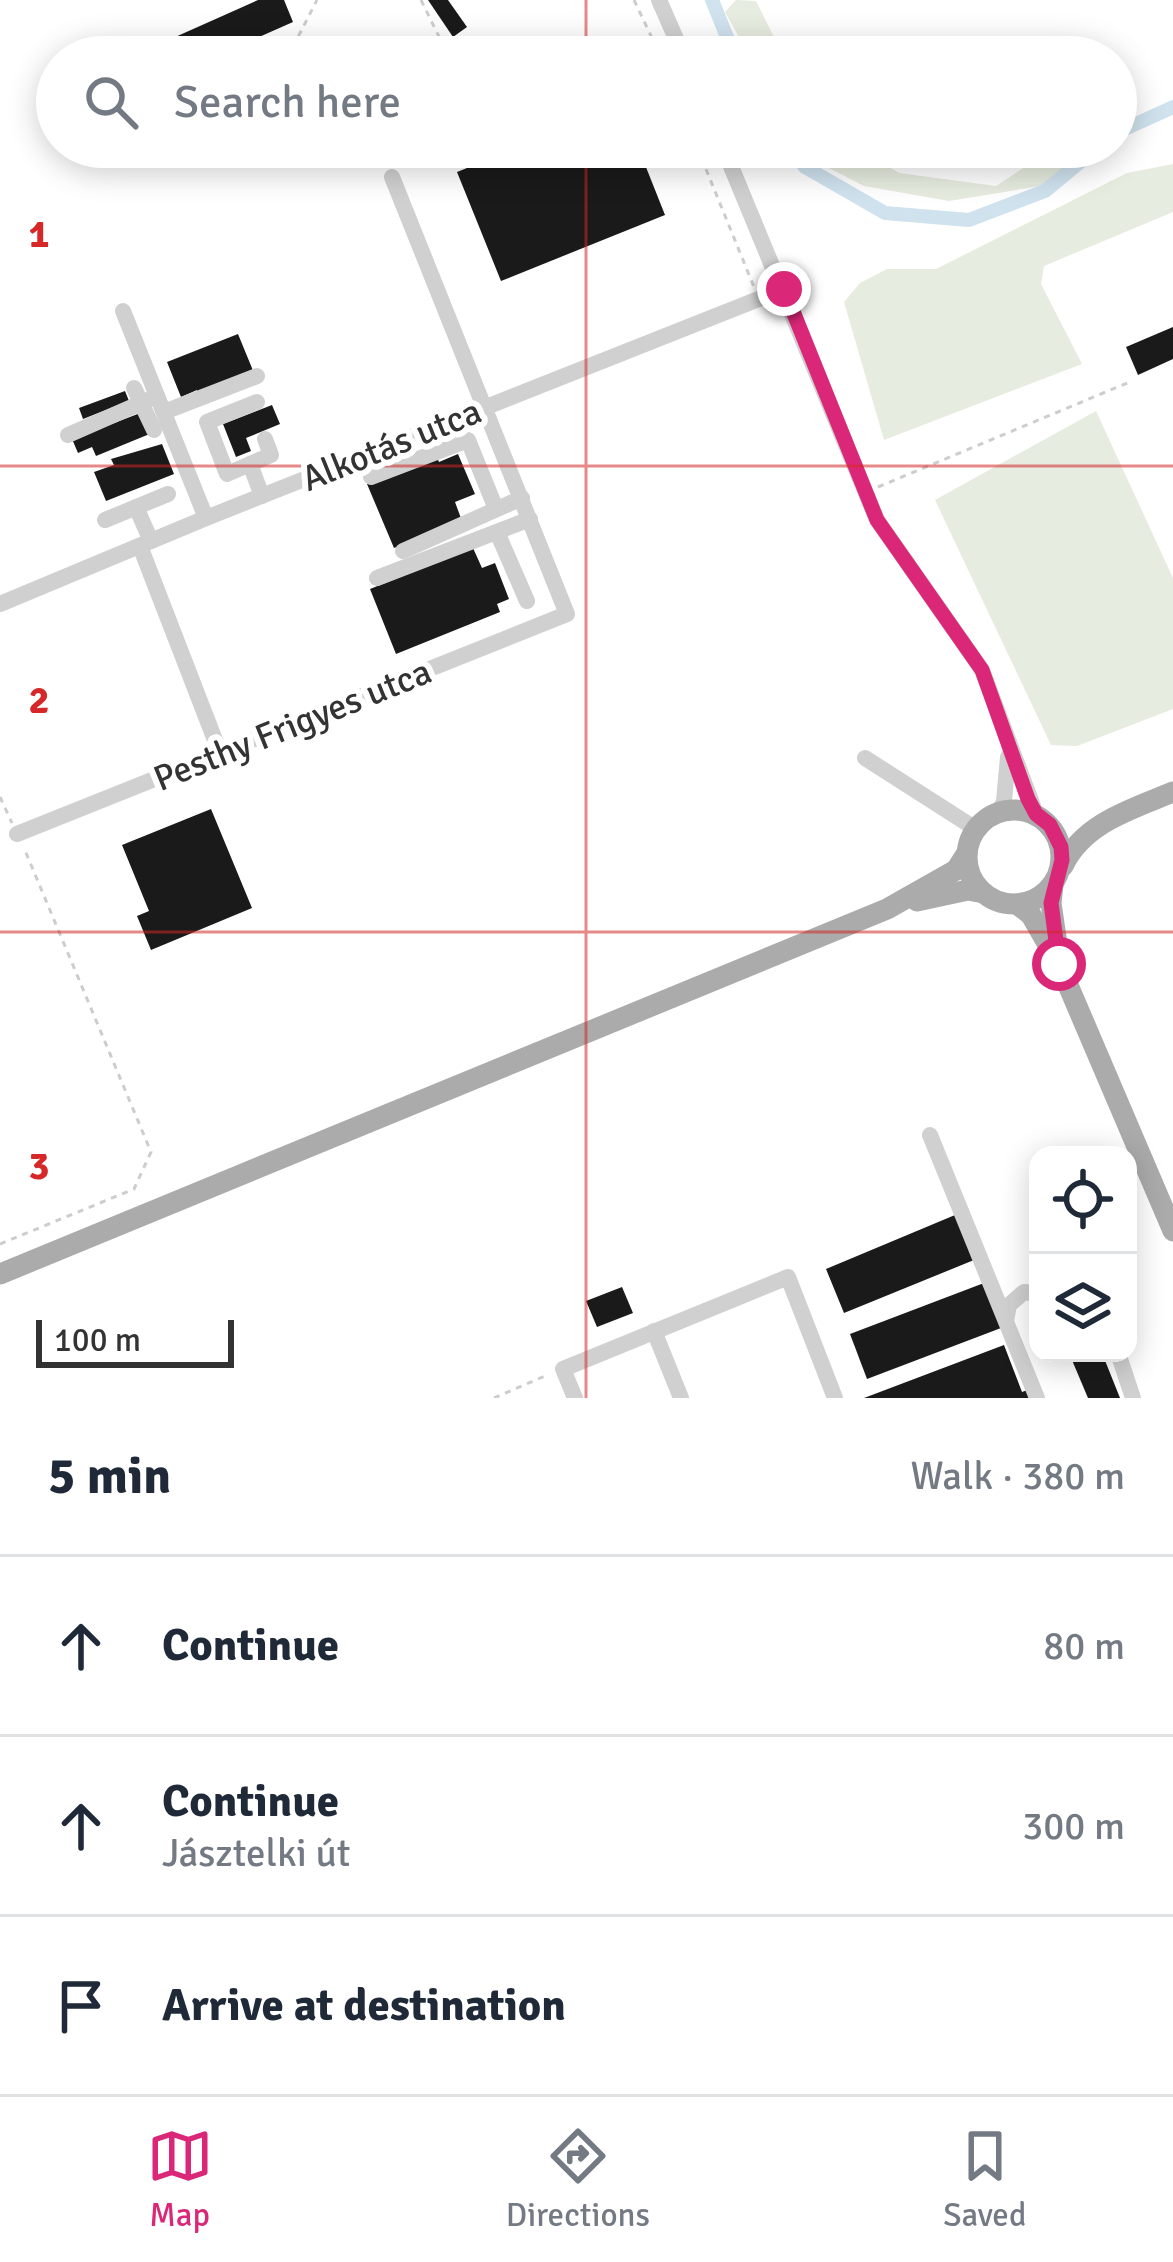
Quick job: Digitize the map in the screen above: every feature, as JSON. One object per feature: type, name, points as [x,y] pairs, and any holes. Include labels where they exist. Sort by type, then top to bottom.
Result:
[{"type":"main road","points":[[1017,904],[1030,902],[1056,879],[1071,847],[1118,815],[1173,792]]},
{"type":"main road","points":[[0,1274],[887,909],[956,870],[976,829],[999,812],[1011,809],[1043,820],[1118,815]]},
{"type":"main road","points":[[1043,820],[1061,847],[1051,903],[1059,964]]},
{"type":"main road","points":[[967,853],[968,868],[984,893]]},
{"type":"main road","points":[[887,909],[968,890],[1017,904],[1030,915],[1059,964],[1173,1231]]},
{"type":"street","points":[[659,0],[675,36]]},
{"type":"street","points":[[731,168],[877,520],[982,670],[1043,820]]},
{"type":"street","points":[[376,578],[530,519],[392,177]]},
{"type":"street","name":"Alkotás utca","points":[[0,604],[784,289]]},
{"type":"street","points":[[123,311],[154,430]]},
{"type":"street","points":[[68,435],[149,400],[257,376]]},
{"type":"street","points":[[149,400],[206,518]]},
{"type":"street","points":[[256,403],[207,422],[227,474],[271,455],[265,439]]},
{"type":"street","points":[[371,478],[468,440],[496,509]]},
{"type":"street","points":[[250,464],[262,496]]},
{"type":"street","points":[[105,520],[168,494]]},
{"type":"street","points":[[403,551],[522,498]]},
{"type":"street","points":[[136,507],[220,753]]},
{"type":"street","name":"Pesthy Frigyes utca","points":[[17,834],[567,614],[530,519]]},
{"type":"street","points":[[497,532],[527,601]]},
{"type":"street","points":[[999,812],[1010,766],[1005,732]]},
{"type":"street","points":[[865,758],[976,829]]},
{"type":"street","points":[[930,1135],[1037,1398]]},
{"type":"street","points":[[575,1398],[563,1369],[788,1277],[835,1398]]},
{"type":"street","points":[[1006,1322],[1009,1305],[1029,1293]]},
{"type":"street","points":[[654,1331],[681,1398]]},
{"type":"street","points":[[1028,1375],[1034,1362]]},
{"type":"street","points":[[1121,1362],[1133,1398]]},
{"type":"path","points":[[298,36],[316,0]]},
{"type":"path","points":[[422,0],[438,36]]},
{"type":"path","points":[[634,0],[651,36]]},
{"type":"path","points":[[705,168],[762,298]]},
{"type":"path","points":[[866,492],[1132,381]]},
{"type":"path","points":[[0,797],[152,1152],[134,1189],[0,1244]]},
{"type":"path","points":[[494,1398],[563,1369]]},
{"type":"shaded area","points":[[736,0],[756,1],[774,36],[738,36],[725,12]]},
{"type":"shaded area","points":[[1173,164],[1173,212],[1044,266],[1041,284],[1082,364],[884,440],[844,302],[860,283],[887,269],[936,269],[1127,173]]},
{"type":"shaded area","points":[[829,168],[891,168],[996,186],[1023,168],[1062,168],[1041,186],[949,201],[864,186]]},
{"type":"shaded area","points":[[1096,411],[1173,578],[1173,709],[1077,746],[1051,745],[935,500]]},
{"type":"building","points":[[258,0],[284,0],[293,22],[261,36],[177,36]]},
{"type":"building","points":[[428,0],[448,0],[467,27],[452,36]]},
{"type":"building","points":[[467,168],[646,168],[665,215],[501,281],[457,172]]},
{"type":"building","points":[[1173,327],[1173,359],[1138,375],[1126,347]]},
{"type":"building","points":[[238,334],[254,373],[181,397],[167,362]]},
{"type":"building","points":[[125,391],[129,401],[83,419],[79,408]]},
{"type":"building","points":[[272,405],[280,424],[246,438],[251,451],[236,457],[223,424]]},
{"type":"building","points":[[143,412],[152,433],[96,456],[92,447],[78,453],[72,439]]},
{"type":"building","points":[[162,444],[174,474],[106,501],[94,472],[114,465],[111,459]]},
{"type":"building","points":[[458,454],[475,494],[455,502],[462,521],[394,548],[367,484],[436,455],[439,462]]},
{"type":"building","points":[[473,548],[482,568],[495,563],[509,599],[497,604],[500,612],[396,654],[370,589]]},
{"type":"building","points":[[211,809],[252,908],[151,950],[137,916],[149,911],[122,845]]},
{"type":"building","points":[[955,1215],[974,1260],[844,1313],[826,1269]]},
{"type":"building","points":[[984,1283],[1001,1328],[867,1379],[850,1334]]},
{"type":"building","points":[[622,1287],[633,1313],[597,1327],[586,1301]]},
{"type":"building","points":[[1004,1345],[1022,1392],[1030,1389],[1033,1398],[864,1398]]},
{"type":"building","points":[[1073,1362],[1106,1362],[1120,1398],[1088,1398]]},
{"type":"waterway","points":[[712,0],[727,36]]},
{"type":"waterway","points":[[1137,123],[1173,107]]},
{"type":"waterway","points":[[807,168],[885,213],[969,220],[1045,191],[1073,168]]},
{"type":"route","points":[[784,289],[877,520],[982,670],[1028,799],[1057,835],[1062,860],[1051,903],[1059,964]]}]
